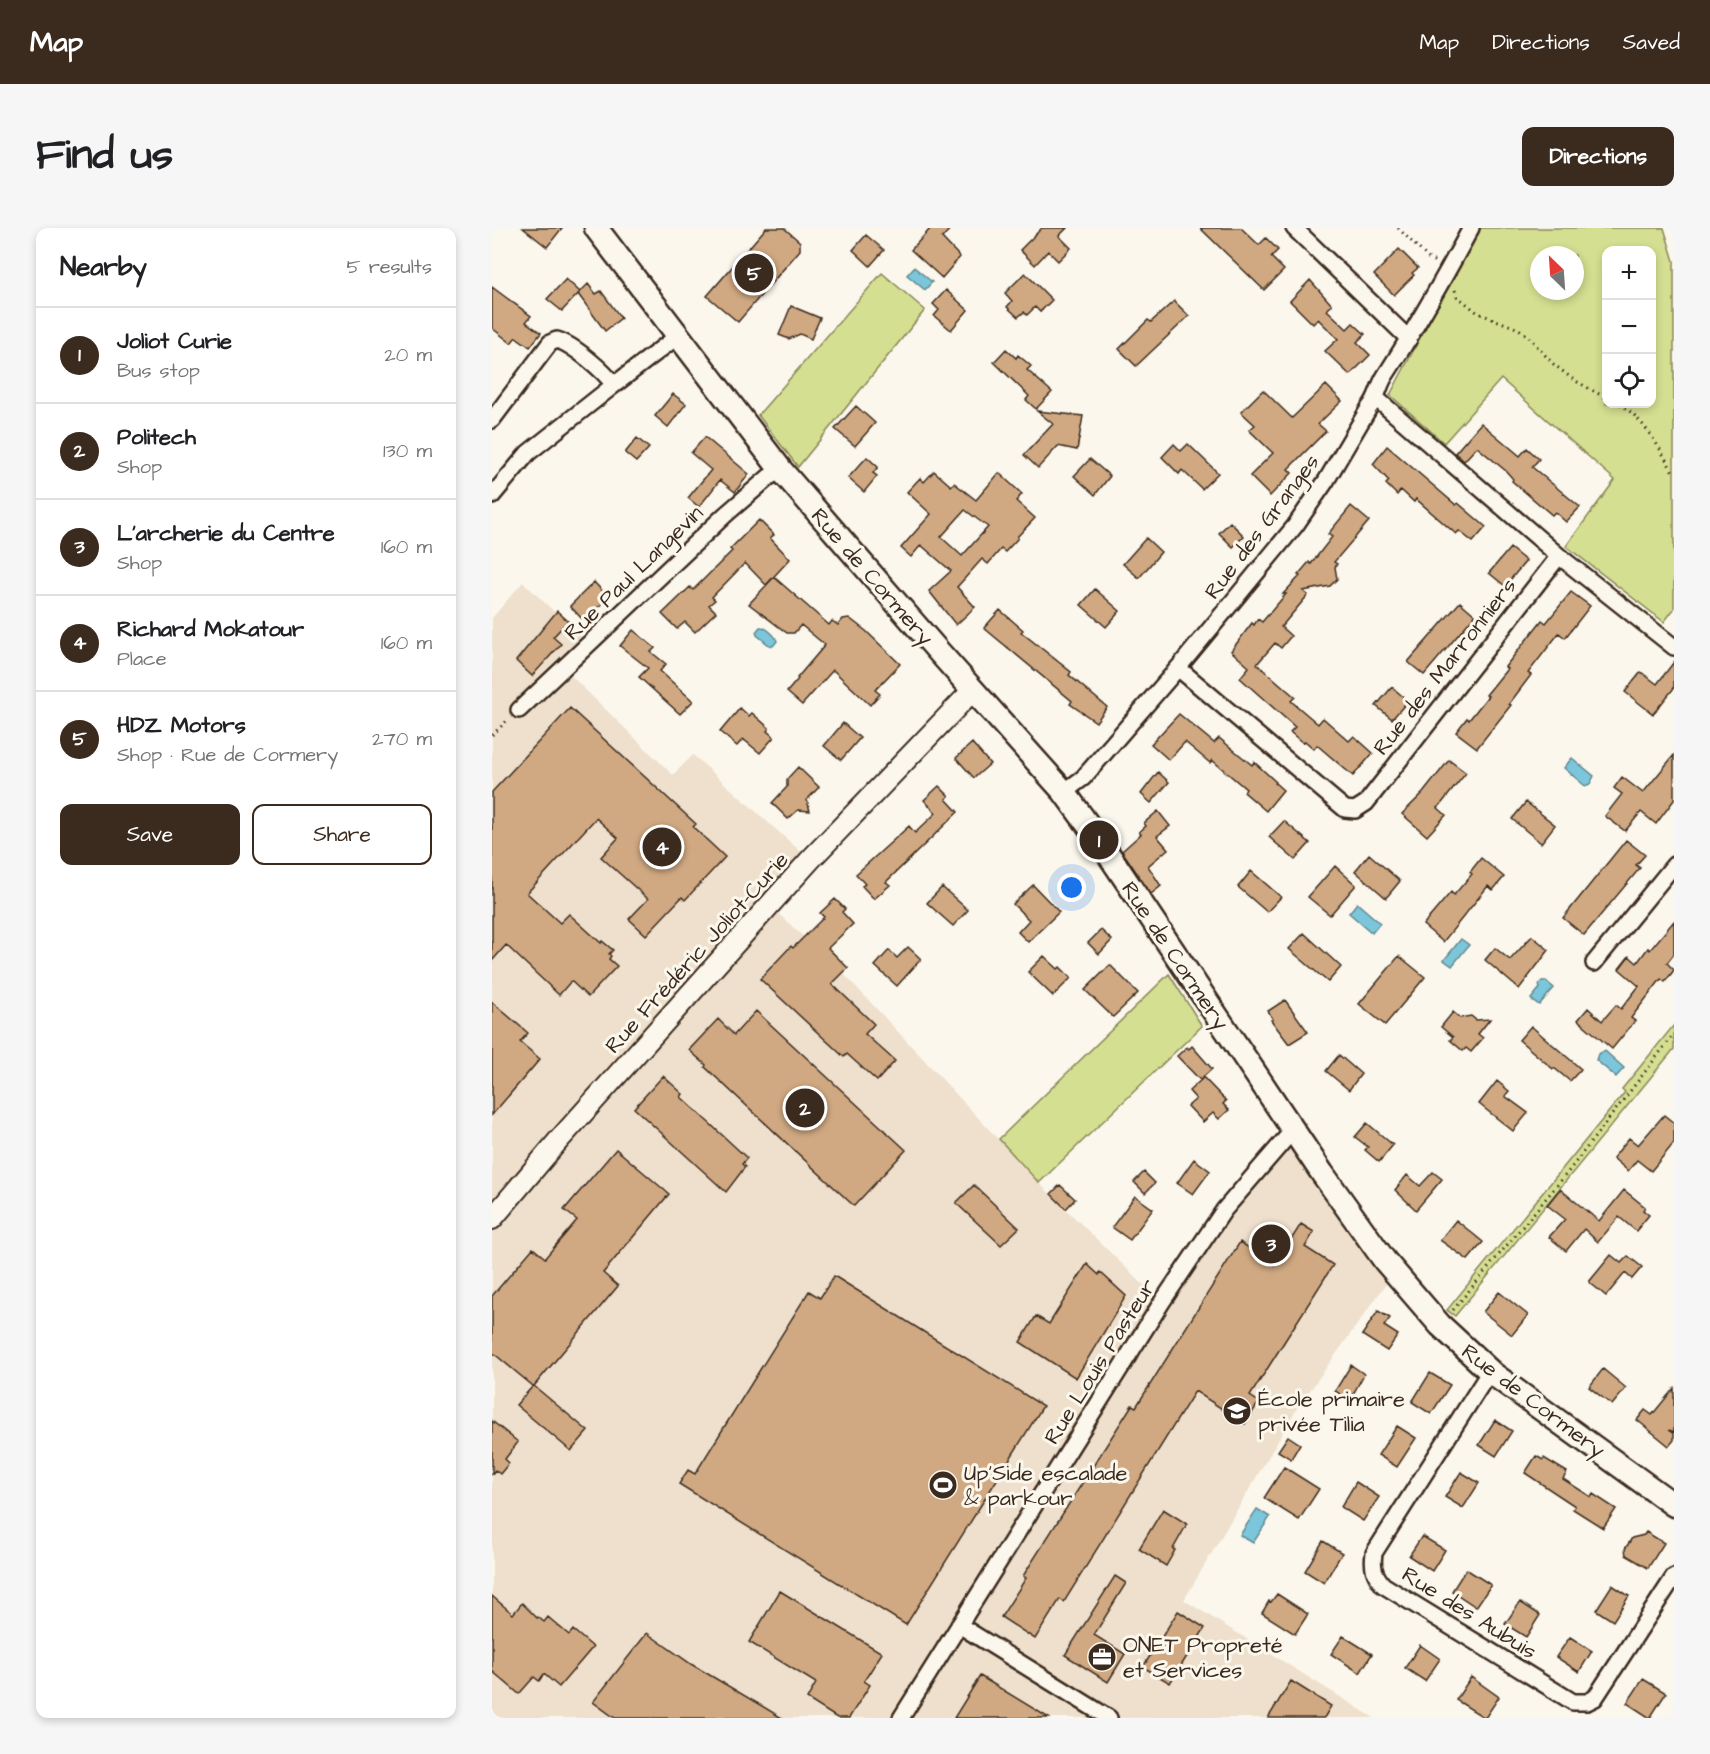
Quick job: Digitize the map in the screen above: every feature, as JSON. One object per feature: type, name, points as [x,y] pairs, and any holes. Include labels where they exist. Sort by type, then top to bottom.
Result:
[{"type":"main road","name":"Rue de Cormery","points":[[596,228],[781,470],[1064,792],[1293,1130],[1385,1261],[1440,1325],[1490,1371],[1674,1505]]},
{"type":"street","points":[[1294,228],[1408,339]]},
{"type":"street","name":"Rue des Granges","points":[[1064,792],[1083,778],[1178,668],[1294,526],[1326,481],[1377,399],[1378,387],[1471,228]]},
{"type":"street","points":[[492,496],[528,453],[679,335]]},
{"type":"street","points":[[492,420],[550,344],[557,340],[586,359],[614,385]]},
{"type":"street","points":[[1377,399],[1558,556],[1674,646]]},
{"type":"street","name":"Rue Paul Langevin","points":[[519,710],[725,515],[769,477],[781,470]]},
{"type":"street","name":"Rue des Marronniers","points":[[1178,668],[1345,809],[1355,810],[1366,803],[1558,556]]},
{"type":"street","name":"Rue Frédéric Joliot-Curie","points":[[492,1219],[558,1141],[810,860],[973,690]]},
{"type":"street","points":[[1594,963],[1674,865]]},
{"type":"street","name":"Rue Louis Pasteur","points":[[901,1718],[1180,1275],[1224,1210],[1293,1130]]},
{"type":"street","name":"Rue des Aubuis","points":[[1490,1371],[1374,1553],[1372,1565],[1375,1575],[1383,1585],[1573,1702],[1580,1703],[1595,1698],[1674,1577]]},
{"type":"street","points":[[959,1625],[1109,1718]]},
{"type":"path","points":[[1398,228],[1429,259],[1449,268],[1457,296],[1478,313],[1519,329],[1552,363],[1574,380],[1602,396]]},
{"type":"path","points":[[1627,408],[1663,454],[1674,474]]},
{"type":"path","points":[[492,735],[519,710]]},
{"type":"path","points":[[1440,1325],[1568,1172],[1674,1034]]},
{"type":"shaded area","points":[[523,582],[589,645],[564,669],[673,775],[693,755],[810,860],[770,906],[844,974],[1039,1183],[1161,1302],[1285,1140],[1389,1280],[1296,1410],[1184,1600],[1374,1718],[492,1718],[492,618]]},
{"type":"green space","points":[[1478,228],[1664,228],[1674,261],[1674,609],[1664,622],[1566,546],[1615,480],[1501,379],[1444,443],[1390,395]]},
{"type":"green space","points":[[882,273],[925,310],[798,467],[758,415]]},
{"type":"green space","points":[[1169,974],[1202,1026],[1039,1183],[999,1139]]},
{"type":"green space","points":[[1674,1025],[1674,1049],[1455,1316],[1447,1310],[1625,1092],[1622,1089]]},
{"type":"water","points":[[914,267],[932,282],[925,290],[907,275]]},
{"type":"water","points":[[760,627],[774,636],[777,641],[773,646],[757,635],[756,632]]},
{"type":"water","points":[[1572,758],[1594,776],[1590,784],[1585,786],[1564,768]]},
{"type":"water","points":[[1357,903],[1380,923],[1372,933],[1349,913]]},
{"type":"water","points":[[1461,939],[1469,945],[1452,966],[1444,960]]},
{"type":"water","points":[[1542,981],[1546,981],[1554,988],[1539,1005],[1531,999],[1540,988]]},
{"type":"water","points":[[1605,1051],[1624,1068],[1616,1077],[1596,1060],[1598,1054]]},
{"type":"water","points":[[1257,1509],[1270,1517],[1253,1543],[1240,1535]]},
{"type":"building","points":[[523,228],[562,228],[547,247]]},
{"type":"building","points":[[766,228],[784,228],[800,242],[800,250],[738,322],[707,296]]},
{"type":"building","points":[[931,228],[951,228],[942,238],[960,257],[942,278],[911,250]]},
{"type":"building","points":[[1042,228],[1067,228],[1059,236],[1071,248],[1058,261],[1048,251],[1035,265],[1020,250]]},
{"type":"building","points":[[1200,228],[1241,228],[1259,245],[1266,238],[1278,250],[1271,257],[1284,270],[1264,290]]},
{"type":"building","points":[[866,235],[884,250],[870,266],[853,250]]},
{"type":"building","points":[[1399,249],[1418,268],[1394,295],[1374,275]]},
{"type":"building","points":[[1025,273],[1052,300],[1040,312],[1035,307],[1027,315],[1024,312],[1018,317],[1007,307],[1012,301],[1005,293]]},
{"type":"building","points":[[566,279],[580,292],[562,311],[547,299]]},
{"type":"building","points":[[1310,280],[1332,305],[1327,310],[1347,329],[1353,323],[1365,334],[1357,342],[1370,355],[1350,375],[1325,351],[1338,339],[1318,319],[1313,324],[1290,301]]},
{"type":"building","points":[[588,284],[596,294],[601,291],[621,318],[605,331],[578,294]]},
{"type":"building","points":[[492,287],[531,316],[526,322],[541,333],[530,347],[516,337],[511,343],[492,328]]},
{"type":"building","points":[[946,290],[968,310],[951,330],[934,316],[939,310],[933,304]]},
{"type":"building","points":[[1174,301],[1189,316],[1136,366],[1119,349],[1148,320],[1151,322]]},
{"type":"building","points":[[791,306],[820,318],[811,339],[800,334],[789,339],[779,335]]},
{"type":"building","points":[[1006,349],[1016,358],[1018,355],[1031,366],[1027,370],[1052,392],[1036,409],[1026,400],[1029,396],[994,362]]},
{"type":"building","points":[[1326,385],[1342,401],[1318,424],[1326,431],[1288,469],[1292,473],[1270,496],[1250,476],[1273,453],[1249,430],[1255,425],[1241,412],[1263,390],[1292,418]]},
{"type":"building","points":[[673,394],[686,404],[668,427],[655,416]]},
{"type":"building","points":[[856,406],[875,423],[855,446],[835,429]]},
{"type":"building","points":[[1037,411],[1083,416],[1077,450],[1058,446],[1038,468],[1024,455],[1053,424]]},
{"type":"building","points":[[1481,423],[1520,456],[1527,448],[1539,459],[1532,467],[1580,507],[1566,522],[1555,512],[1552,515],[1477,447],[1464,461],[1455,453]]},
{"type":"building","points":[[705,437],[749,474],[735,492],[720,480],[699,507],[688,498],[711,470],[691,453]]},
{"type":"building","points":[[637,438],[649,448],[636,462],[625,453]]},
{"type":"building","points":[[1174,444],[1181,451],[1188,444],[1218,473],[1202,489],[1182,470],[1179,474],[1162,457]]},
{"type":"building","points":[[1387,446],[1456,505],[1458,503],[1486,527],[1473,542],[1459,531],[1456,534],[1416,499],[1414,502],[1401,490],[1397,495],[1386,484],[1389,481],[1373,464]]},
{"type":"building","points":[[867,457],[878,467],[873,473],[877,476],[864,492],[848,478]]},
{"type":"building","points":[[1090,459],[1110,476],[1095,495],[1074,476]]},
{"type":"building","points":[[934,471],[951,486],[954,483],[976,500],[999,473],[1022,494],[1016,501],[1035,518],[1005,552],[1001,549],[988,564],[982,559],[957,587],[975,607],[956,625],[929,591],[951,571],[921,545],[911,557],[901,548],[931,514],[907,492],[920,478],[924,482]],"holes":[[[965,510],[988,527],[962,556],[941,537]]]},
{"type":"building","points":[[1351,506],[1369,521],[1334,562],[1337,564],[1335,567],[1337,579],[1330,586],[1303,591],[1308,595],[1281,627],[1291,636],[1281,648],[1275,643],[1257,664],[1295,697],[1291,701],[1318,724],[1323,718],[1349,741],[1354,736],[1373,753],[1353,776],[1317,745],[1314,749],[1290,732],[1295,727],[1240,678],[1249,667],[1231,651],[1252,623],[1254,625],[1258,619],[1262,622],[1300,576],[1298,575],[1309,562],[1311,564],[1332,537],[1328,534]]},
{"type":"building","points":[[759,520],[774,535],[770,538],[790,559],[766,585],[745,563],[712,597],[715,600],[709,605],[716,612],[695,632],[685,622],[677,629],[662,614],[690,587],[693,590]]},
{"type":"building","points":[[1230,522],[1244,536],[1233,547],[1219,533]]},
{"type":"building","points":[[1146,538],[1161,552],[1139,578],[1123,564]]},
{"type":"building","points":[[1510,548],[1526,561],[1505,586],[1489,573]]},
{"type":"building","points":[[774,577],[829,625],[832,621],[838,625],[843,619],[849,618],[900,664],[875,690],[880,694],[870,705],[833,670],[802,705],[787,692],[825,645],[801,625],[794,633],[787,633],[749,604]]},
{"type":"building","points":[[594,582],[609,598],[583,620],[570,606]]},
{"type":"building","points":[[1095,589],[1120,611],[1106,627],[1081,605]]},
{"type":"building","points":[[1571,592],[1590,606],[1565,638],[1559,633],[1528,673],[1531,675],[1509,704],[1511,705],[1477,748],[1456,732],[1488,696],[1486,695],[1507,669],[1505,667],[1542,620],[1546,623]]},
{"type":"building","points":[[1460,602],[1475,615],[1424,675],[1408,662]]},
{"type":"building","points":[[1000,610],[1023,630],[1021,632],[1071,672],[1069,675],[1107,707],[1096,722],[1070,704],[1072,701],[984,628]]},
{"type":"building","points":[[557,611],[568,621],[553,637],[561,644],[532,676],[516,661]]},
{"type":"building","points":[[633,630],[655,648],[651,652],[666,664],[660,671],[693,701],[680,714],[639,677],[648,668],[620,646]]},
{"type":"building","points":[[1674,662],[1674,688],[1653,714],[1625,692],[1641,672],[1657,684]]},
{"type":"building","points":[[1392,687],[1408,701],[1392,719],[1376,706]]},
{"type":"building","points":[[570,708],[696,824],[693,827],[725,857],[685,900],[682,897],[646,935],[629,919],[648,899],[601,857],[618,838],[596,818],[527,893],[560,923],[569,914],[601,943],[602,941],[613,950],[609,954],[611,956],[609,959],[617,966],[588,997],[571,981],[559,995],[506,945],[492,961],[492,792]]},
{"type":"building","points":[[740,708],[749,716],[752,713],[769,728],[767,731],[774,737],[760,753],[743,739],[737,746],[720,732]]},
{"type":"building","points":[[1179,714],[1214,743],[1219,738],[1252,765],[1254,762],[1276,782],[1283,790],[1266,811],[1244,792],[1246,789],[1212,760],[1210,763],[1185,742],[1169,760],[1151,744]]},
{"type":"building","points":[[843,723],[860,738],[841,760],[824,746]]},
{"type":"building","points":[[972,743],[990,764],[974,778],[956,758]]},
{"type":"building","points":[[1674,755],[1674,800],[1656,824],[1641,812],[1625,831],[1605,816],[1622,794],[1614,788],[1622,777],[1643,793]]},
{"type":"building","points":[[1449,760],[1466,773],[1438,808],[1446,815],[1427,836],[1402,814],[1423,793]]},
{"type":"building","points":[[798,767],[819,787],[807,800],[810,811],[798,810],[788,819],[772,803],[787,787],[787,779]]},
{"type":"building","points":[[1158,772],[1169,782],[1151,803],[1141,794]]},
{"type":"building","points":[[939,786],[949,796],[946,799],[958,812],[886,882],[890,885],[874,899],[862,886],[865,884],[856,874],[909,826],[915,833],[936,813],[924,800]]},
{"type":"building","points":[[1526,802],[1555,825],[1541,843],[1512,819]]},
{"type":"building","points":[[1158,811],[1170,826],[1157,836],[1168,849],[1148,866],[1161,886],[1151,894],[1122,851],[1141,834],[1139,832],[1146,826],[1144,823]]},
{"type":"building","points":[[1284,821],[1310,843],[1295,860],[1269,837]]},
{"type":"building","points":[[1626,840],[1645,855],[1636,865],[1640,868],[1584,935],[1563,918]]},
{"type":"building","points":[[1369,854],[1400,881],[1386,898],[1355,871]]},
{"type":"building","points":[[1481,858],[1504,877],[1493,890],[1488,886],[1443,942],[1423,925],[1451,892],[1454,895],[1472,874],[1470,872]]},
{"type":"building","points":[[1335,866],[1356,885],[1330,915],[1308,897]]},
{"type":"building","points":[[1251,871],[1281,897],[1267,912],[1238,887]]},
{"type":"building","points":[[1033,885],[1059,912],[1028,942],[1018,932],[1029,920],[1013,904]]},
{"type":"building","points":[[942,887],[968,910],[953,926],[927,903]]},
{"type":"building","points":[[835,899],[845,909],[842,912],[853,924],[828,948],[848,968],[832,984],[874,1024],[865,1034],[895,1061],[877,1081],[847,1054],[844,1057],[760,979],[791,946],[793,948],[824,917],[820,913]]},
{"type":"building","points":[[1674,921],[1674,954],[1667,963],[1674,970],[1665,982],[1661,979],[1631,1018],[1635,1021],[1612,1049],[1578,1020],[1588,1008],[1602,1021],[1616,1005],[1621,1009],[1639,986],[1619,969],[1629,956],[1637,963]]},
{"type":"building","points":[[1101,930],[1112,940],[1099,954],[1088,943]]},
{"type":"building","points":[[1304,933],[1341,967],[1328,982],[1289,949]]},
{"type":"building","points":[[1532,936],[1549,950],[1519,989],[1485,960],[1495,948],[1510,960]]},
{"type":"building","points":[[908,947],[921,959],[897,986],[875,966],[889,950],[897,958]]},
{"type":"building","points":[[1044,956],[1071,978],[1053,996],[1028,972]]},
{"type":"building","points":[[1399,956],[1425,977],[1385,1025],[1359,1004]]},
{"type":"building","points":[[1110,965],[1138,993],[1113,1017],[1085,990]]},
{"type":"building","points":[[1285,1000],[1308,1032],[1289,1044],[1271,1020],[1273,1019],[1268,1011]]},
{"type":"building","points":[[492,1002],[528,1033],[520,1042],[540,1059],[492,1115]]},
{"type":"building","points":[[756,1011],[906,1150],[854,1206],[689,1050],[718,1019],[734,1035]]},
{"type":"building","points":[[1453,1012],[1460,1018],[1471,1016],[1476,1020],[1490,1019],[1478,1034],[1483,1038],[1471,1052],[1466,1048],[1463,1051],[1450,1040],[1453,1037],[1441,1027]]},
{"type":"building","points":[[1531,1026],[1581,1069],[1570,1081],[1519,1040]]},
{"type":"building","points":[[1192,1046],[1212,1069],[1203,1077],[1226,1101],[1223,1104],[1229,1110],[1219,1119],[1213,1113],[1203,1122],[1188,1106],[1196,1099],[1189,1091],[1203,1078],[1200,1080],[1177,1056],[1187,1047],[1189,1049]]},
{"type":"building","points":[[1339,1055],[1361,1074],[1349,1090],[1326,1071]]},
{"type":"building","points":[[663,1076],[683,1094],[681,1097],[747,1158],[742,1164],[745,1167],[726,1192],[634,1108]]},
{"type":"building","points":[[1497,1081],[1509,1091],[1505,1096],[1528,1113],[1513,1131],[1479,1104]]},
{"type":"building","points":[[1664,1115],[1674,1123],[1674,1143],[1651,1171],[1637,1160],[1628,1171],[1613,1158],[1629,1138],[1638,1145]]},
{"type":"building","points":[[1367,1123],[1393,1145],[1379,1162],[1365,1150],[1368,1147],[1355,1137]]},
{"type":"building","points":[[616,1149],[669,1194],[603,1273],[618,1286],[534,1386],[588,1431],[571,1451],[516,1405],[533,1386],[492,1352],[492,1296],[533,1248],[545,1258],[577,1220],[564,1210]]},
{"type":"building","points":[[1194,1159],[1210,1171],[1193,1194],[1177,1183]]},
{"type":"building","points":[[1144,1172],[1155,1183],[1145,1193],[1134,1182]]},
{"type":"building","points":[[1433,1172],[1442,1179],[1416,1210],[1395,1190],[1407,1175],[1420,1186]]},
{"type":"building","points":[[974,1185],[1019,1228],[1001,1245],[956,1203]]},
{"type":"building","points":[[1060,1185],[1075,1199],[1066,1209],[1051,1194]]},
{"type":"building","points":[[1560,1189],[1599,1221],[1624,1190],[1645,1207],[1643,1210],[1649,1215],[1636,1231],[1619,1217],[1598,1242],[1584,1229],[1566,1251],[1549,1237],[1565,1219],[1547,1205]]},
{"type":"building","points":[[1135,1196],[1153,1209],[1130,1240],[1112,1227]]},
{"type":"building","points":[[1456,1220],[1483,1242],[1468,1260],[1440,1240]]},
{"type":"building","points":[[1301,1224],[1314,1232],[1305,1247],[1333,1265],[1250,1396],[1259,1402],[1245,1424],[1195,1391],[1064,1602],[1060,1599],[1035,1639],[1001,1617],[1026,1578],[1023,1576],[1132,1405],[1136,1407],[1240,1242],[1275,1265]]},
{"type":"building","points":[[1611,1255],[1621,1263],[1628,1256],[1642,1267],[1632,1279],[1625,1273],[1606,1296],[1589,1282]]},
{"type":"building","points":[[1087,1264],[1099,1275],[1100,1272],[1126,1296],[1076,1378],[1020,1342],[1036,1316],[1049,1324]]},
{"type":"building","points":[[834,1276],[1043,1406],[906,1625],[679,1484],[688,1470],[695,1474],[809,1291],[820,1298]]},
{"type":"building","points":[[1499,1292],[1528,1315],[1512,1335],[1483,1312]]},
{"type":"building","points":[[1378,1311],[1390,1318],[1384,1326],[1398,1335],[1387,1351],[1362,1335]]},
{"type":"building","points":[[1351,1365],[1364,1374],[1350,1400],[1335,1391]]},
{"type":"building","points":[[1603,1369],[1626,1388],[1612,1405],[1589,1387]]},
{"type":"building","points":[[1430,1373],[1450,1385],[1431,1414],[1412,1402]]},
{"type":"building","points":[[1674,1388],[1674,1432],[1669,1430],[1674,1433],[1674,1440],[1669,1446],[1637,1420],[1645,1410],[1652,1415]]},
{"type":"building","points":[[1495,1420],[1512,1431],[1496,1456],[1479,1445]]},
{"type":"building","points":[[492,1421],[518,1442],[505,1459],[509,1463],[500,1474],[495,1470],[492,1474]]},
{"type":"building","points":[[1397,1426],[1416,1438],[1397,1467],[1378,1455]]},
{"type":"building","points":[[1288,1436],[1300,1444],[1291,1459],[1278,1451]]},
{"type":"building","points":[[1536,1456],[1543,1460],[1544,1458],[1567,1472],[1563,1479],[1591,1497],[1593,1494],[1616,1509],[1603,1528],[1573,1509],[1575,1506],[1525,1473]]},
{"type":"building","points":[[1284,1467],[1319,1489],[1299,1520],[1264,1498]]},
{"type":"building","points":[[1461,1472],[1479,1483],[1463,1508],[1445,1497]]},
{"type":"building","points":[[1356,1482],[1379,1497],[1363,1521],[1341,1507]]},
{"type":"building","points":[[1163,1509],[1187,1524],[1166,1566],[1139,1549]]},
{"type":"building","points":[[1646,1532],[1664,1543],[1648,1568],[1626,1555],[1625,1549],[1632,1538],[1644,1535]]},
{"type":"building","points":[[1422,1536],[1445,1550],[1432,1571],[1409,1556]]},
{"type":"building","points":[[1323,1541],[1342,1553],[1324,1583],[1305,1571]]},
{"type":"building","points":[[1466,1569],[1491,1585],[1476,1607],[1452,1591]]},
{"type":"building","points":[[1115,1576],[1126,1583],[1094,1635],[1125,1654],[1108,1682],[1065,1655]]},
{"type":"building","points":[[1612,1585],[1629,1596],[1613,1621],[1596,1610]]},
{"type":"building","points":[[780,1591],[882,1653],[864,1681],[870,1685],[849,1718],[837,1718],[807,1699],[816,1683],[749,1642]]},
{"type":"building","points":[[1277,1594],[1308,1614],[1295,1634],[1262,1613],[1269,1601],[1271,1602]]},
{"type":"building","points":[[492,1596],[513,1614],[522,1603],[537,1618],[544,1622],[548,1617],[569,1635],[573,1630],[593,1647],[559,1687],[544,1674],[539,1681],[534,1677],[519,1694],[492,1671]]},
{"type":"building","points":[[1520,1602],[1540,1615],[1526,1637],[1505,1624]]},
{"type":"building","points":[[1178,1611],[1205,1628],[1170,1683],[1143,1667]]},
{"type":"building","points":[[647,1633],[691,1664],[782,1718],[615,1718],[593,1702]]},
{"type":"building","points":[[1343,1636],[1372,1654],[1360,1673],[1331,1654]]},
{"type":"building","points":[[1570,1637],[1592,1651],[1579,1672],[1556,1657]]},
{"type":"building","points":[[1420,1645],[1440,1659],[1425,1681],[1405,1668]]},
{"type":"building","points":[[980,1676],[1049,1718],[954,1718]]},
{"type":"building","points":[[1471,1677],[1499,1697],[1485,1718],[1456,1700]]},
{"type":"building","points":[[1643,1679],[1666,1693],[1650,1718],[1627,1703]]},
{"type":"building","points":[[1291,1681],[1331,1706],[1324,1718],[1268,1718]]},
{"type":"place","name":"HDZ Motors","points":[[754,273]]},
{"type":"place","name":"Joliot Curie","points":[[1099,840]]},
{"type":"place","name":"Richard Mokatour","points":[[662,847]]},
{"type":"place","name":"Politech","points":[[805,1108]]},
{"type":"place","name":"L'archerie du Centre","points":[[1271,1244]]},
{"type":"place","name":"École primaire privée Tilia","points":[[1237,1411]]},
{"type":"place","name":"Up'Side escalade & parkour","points":[[943,1485]]},
{"type":"place","name":"ONET Propreté et Services","points":[[1102,1657]]}]
